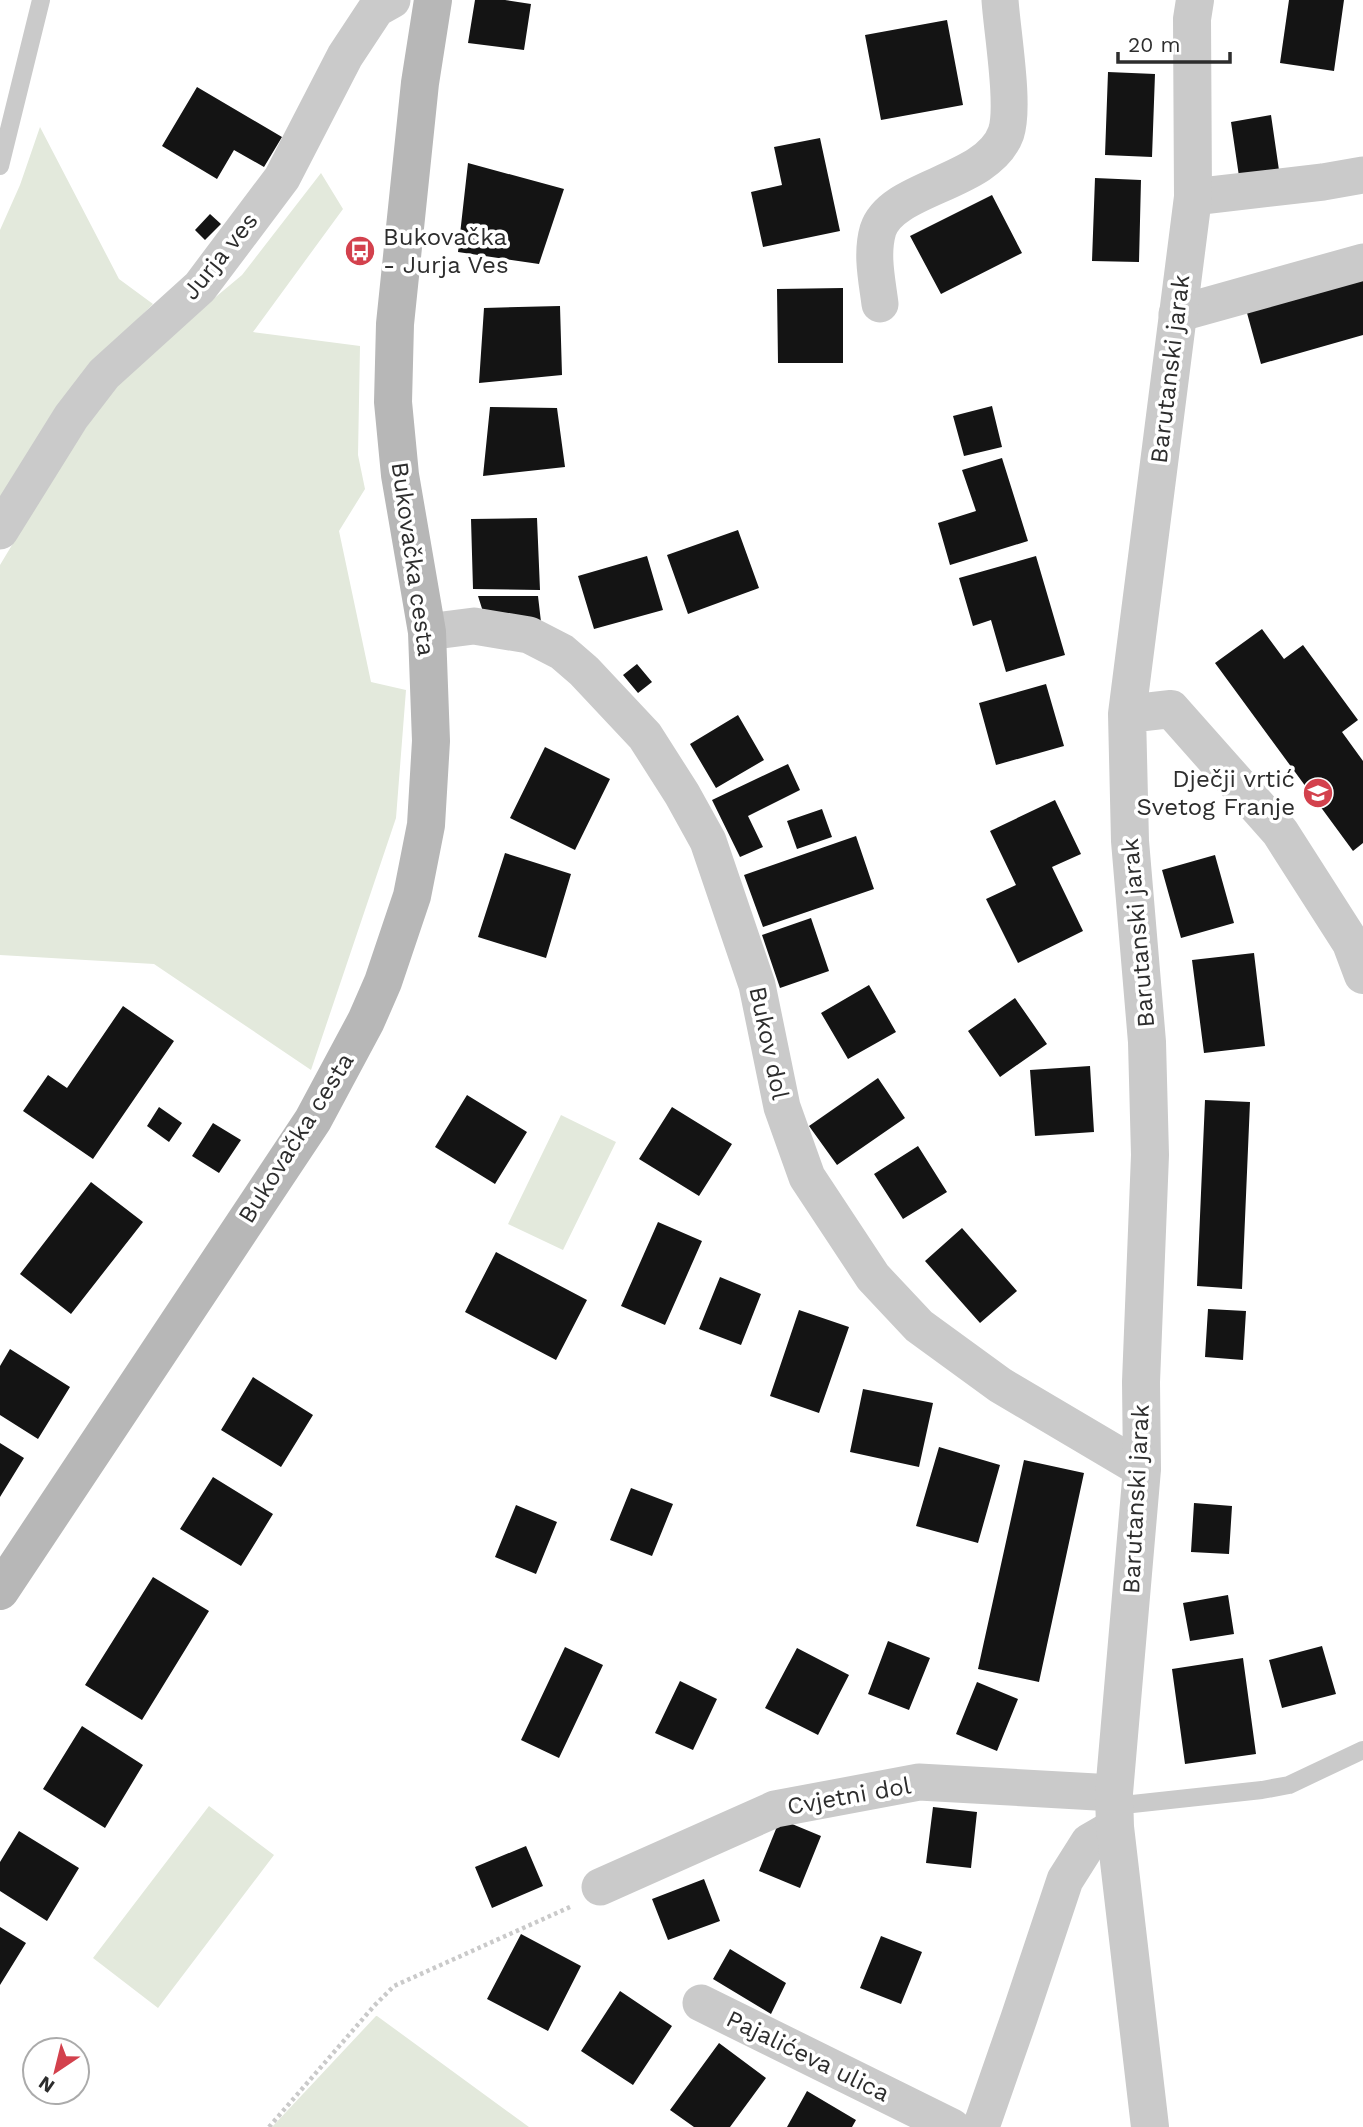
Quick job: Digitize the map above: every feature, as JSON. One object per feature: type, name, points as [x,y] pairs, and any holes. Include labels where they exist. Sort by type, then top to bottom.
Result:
[{"type":"main road","name":"Bukovačka cesta","points":[[0,1591],[313,1120],[374,1001],[412,896],[426,825],[431,741],[427,632],[400,475],[393,402],[395,324],[421,83],[423,1]]},
{"type":"street","name":"Jurja ves","points":[[0,531],[71,417],[104,374],[200,287],[282,178],[345,56],[376,9],[392,0]]},
{"type":"street","points":[[880,304],[874,251],[878,229],[885,216],[988,157],[1001,143],[1007,130],[1009,104],[1000,0]]},
{"type":"street","name":"Barutanski jarak","points":[[1150,2127],[1114,1809],[1142,1469],[1141,1382],[1150,1142],[1147,1042],[1130,841],[1127,713],[1193,197],[1192,19],[1195,0]]},
{"type":"street","points":[[1193,197],[1363,175]]},
{"type":"street","points":[[1177,314],[1363,262]]},
{"type":"street","name":"Bukov dol","points":[[427,632],[474,626],[529,635],[562,652],[584,671],[645,736],[708,841],[757,985],[782,1107],[807,1177],[873,1277],[919,1326],[1000,1385],[1142,1469]]},
{"type":"street","points":[[1127,713],[1171,709],[1280,832],[1351,943],[1363,975]]},
{"type":"street","name":"Cvjetni dol","points":[[600,1887],[775,1809],[919,1782],[1114,1809]]},
{"type":"street","points":[[981,2127],[1065,1880],[1114,1809]]},
{"type":"street","name":"Pajalićeva ulica","points":[[701,2003],[952,2127]]},
{"type":"lane","points":[[0,166],[41,0]]},
{"type":"lane","points":[[1114,1809],[1280,1787],[1363,1750]]},
{"type":"path","points":[[270,2127],[394,1986],[581,1903],[600,1887]]},
{"type":"shaded area","points":[[40,127],[119,279],[153,304],[85,372],[0,506],[0,230],[20,185]]},
{"type":"shaded area","points":[[321,173],[343,209],[253,332],[360,346],[358,455],[365,489],[339,531],[371,682],[406,690],[396,818],[311,1070],[154,964],[0,955],[0,565],[63,460],[113,389],[181,326],[242,275]]},
{"type":"shaded area","points":[[561,1115],[616,1142],[563,1250],[508,1224]]},
{"type":"shaded area","points":[[209,1806],[274,1855],[158,2008],[93,1958]]},
{"type":"shaded area","points":[[377,2016],[529,2127],[272,2127]]},
{"type":"building","points":[[475,0],[505,0],[531,4],[524,50],[468,43]]},
{"type":"building","points":[[1289,0],[1344,0],[1334,71],[1280,63]]},
{"type":"building","points":[[947,20],[963,105],[881,120],[865,35]]},
{"type":"building","points":[[1108,72],[1155,74],[1152,157],[1105,155]]},
{"type":"building","points":[[197,87],[282,137],[264,167],[234,150],[217,179],[162,146]]},
{"type":"building","points":[[1271,115],[1281,184],[1241,190],[1231,122]]},
{"type":"building","points":[[820,138],[840,231],[763,247],[751,192],[782,185],[774,147]]},
{"type":"building","points":[[468,163],[564,189],[539,264],[458,252]]},
{"type":"building","points":[[1095,178],[1141,180],[1139,262],[1092,261]]},
{"type":"building","points":[[992,195],[1022,253],[941,294],[910,236]]},
{"type":"building","points":[[210,214],[221,224],[205,240],[195,230]]},
{"type":"building","points":[[1363,268],[1363,335],[1261,364],[1244,302]]},
{"type":"building","points":[[843,288],[843,363],[778,363],[777,289]]},
{"type":"building","points":[[560,306],[562,375],[479,383],[484,308]]},
{"type":"building","points":[[992,406],[1002,447],[964,456],[953,416]]},
{"type":"building","points":[[490,407],[557,408],[565,467],[483,476]]},
{"type":"building","points":[[1002,458],[1028,541],[950,565],[938,523],[976,511],[962,470]]},
{"type":"building","points":[[537,518],[540,590],[473,589],[471,519]]},
{"type":"building","points":[[738,530],[759,588],[688,614],[667,555]]},
{"type":"building","points":[[647,556],[663,610],[594,629],[578,576]]},
{"type":"building","points":[[1036,556],[1065,655],[1006,672],[991,620],[973,626],[959,578]]},
{"type":"building","points":[[478,596],[538,596],[541,622],[485,618]]},
{"type":"building","points":[[1262,629],[1284,659],[1303,645],[1358,720],[1342,732],[1363,761],[1363,843],[1353,851],[1215,663]]},
{"type":"building","points":[[637,664],[652,682],[638,693],[623,675]]},
{"type":"building","points":[[1046,684],[1064,746],[996,765],[979,703]]},
{"type":"building","points":[[738,715],[764,760],[716,788],[690,744]]},
{"type":"building","points":[[545,747],[610,779],[575,850],[510,818]]},
{"type":"building","points":[[788,764],[800,790],[748,816],[763,847],[740,857],[712,800]]},
{"type":"building","points":[[1055,800],[1081,854],[1052,867],[1083,931],[1018,963],[986,899],[1016,885],[990,831]]},
{"type":"building","points":[[822,809],[832,837],[797,849],[787,821]]},
{"type":"building","points":[[856,836],[874,889],[763,927],[744,875]]},
{"type":"building","points":[[505,853],[571,874],[546,958],[478,937]]},
{"type":"building","points":[[1215,855],[1234,923],[1181,938],[1162,870]]},
{"type":"building","points":[[811,918],[829,971],[780,988],[762,935]]},
{"type":"building","points":[[1254,953],[1265,1046],[1204,1053],[1192,960]]},
{"type":"building","points":[[869,985],[896,1032],[848,1059],[821,1013]]},
{"type":"building","points":[[1015,998],[1047,1044],[1000,1077],[968,1031]]},
{"type":"building","points":[[123,1006],[174,1041],[93,1159],[23,1111],[48,1075],[67,1088]]},
{"type":"building","points":[[1090,1066],[1094,1132],[1035,1136],[1030,1070]]},
{"type":"building","points":[[878,1078],[905,1118],[837,1165],[809,1126]]},
{"type":"building","points":[[467,1095],[527,1132],[495,1184],[435,1147]]},
{"type":"building","points":[[1205,1100],[1250,1102],[1242,1289],[1197,1286]]},
{"type":"building","points":[[159,1107],[182,1123],[169,1142],[147,1126]]},
{"type":"building","points":[[672,1107],[732,1144],[699,1196],[639,1159]]},
{"type":"building","points":[[213,1123],[241,1140],[219,1173],[192,1156]]},
{"type":"building","points":[[918,1146],[947,1192],[903,1219],[874,1174]]},
{"type":"building","points":[[91,1182],[143,1222],[71,1314],[20,1274]]},
{"type":"building","points":[[658,1222],[702,1241],[665,1325],[621,1306]]},
{"type":"building","points":[[962,1228],[1017,1291],[980,1323],[925,1261]]},
{"type":"building","points":[[496,1252],[587,1300],[556,1360],[465,1312]]},
{"type":"building","points":[[720,1277],[761,1294],[741,1345],[699,1329]]},
{"type":"building","points":[[1208,1309],[1246,1311],[1243,1360],[1205,1357]]},
{"type":"building","points":[[799,1310],[849,1327],[819,1413],[770,1396]]},
{"type":"building","points":[[10,1349],[70,1387],[38,1439],[0,1415],[0,1366]]},
{"type":"building","points":[[253,1377],[313,1415],[281,1467],[221,1430]]},
{"type":"building","points":[[863,1389],[933,1403],[919,1467],[850,1452]]},
{"type":"building","points":[[0,1443],[24,1458],[0,1497]]},
{"type":"building","points":[[939,1447],[1000,1465],[978,1543],[916,1526]]},
{"type":"building","points":[[1024,1460],[1084,1473],[1039,1682],[978,1669]]},
{"type":"building","points":[[213,1477],[273,1514],[241,1566],[180,1529]]},
{"type":"building","points":[[631,1488],[673,1504],[652,1556],[610,1540]]},
{"type":"building","points":[[1194,1503],[1232,1506],[1229,1554],[1191,1552]]},
{"type":"building","points":[[516,1505],[557,1522],[536,1574],[495,1557]]},
{"type":"building","points":[[153,1577],[209,1611],[142,1720],[85,1685]]},
{"type":"building","points":[[1228,1595],[1234,1634],[1190,1641],[1183,1603]]},
{"type":"building","points":[[888,1641],[930,1658],[909,1710],[868,1694]]},
{"type":"building","points":[[1322,1646],[1336,1694],[1282,1708],[1269,1660]]},
{"type":"building","points":[[565,1647],[603,1665],[559,1758],[521,1740]]},
{"type":"building","points":[[797,1648],[849,1675],[818,1735],[765,1708]]},
{"type":"building","points":[[1243,1658],[1256,1754],[1185,1764],[1172,1669]]},
{"type":"building","points":[[680,1681],[717,1699],[693,1750],[655,1733]]},
{"type":"building","points":[[977,1682],[1018,1699],[997,1751],[956,1734]]},
{"type":"building","points":[[82,1726],[143,1765],[105,1828],[43,1789]]},
{"type":"building","points":[[933,1807],[977,1812],[971,1868],[926,1863]]},
{"type":"building","points":[[780,1819],[821,1836],[800,1888],[759,1871]]},
{"type":"building","points":[[19,1831],[79,1868],[47,1921],[0,1891],[0,1862]]},
{"type":"building","points":[[526,1846],[543,1886],[492,1908],[475,1867]]},
{"type":"building","points":[[704,1879],[720,1921],[668,1940],[652,1899]]},
{"type":"building","points":[[0,1927],[26,1943],[0,1985]]},
{"type":"building","points":[[521,1934],[581,1966],[548,2031],[487,1999]]},
{"type":"building","points":[[881,1936],[922,1952],[901,2004],[860,1988]]},
{"type":"building","points":[[730,1949],[786,1983],[771,2014],[713,1979]]},
{"type":"building","points":[[620,1991],[672,2026],[633,2085],[581,2051]]},
{"type":"building","points":[[719,2043],[766,2078],[730,2127],[694,2127],[670,2110]]},
{"type":"building","points":[[807,2091],[856,2120],[852,2127],[787,2127]]},
{"type":"place","name":"Bukovačka - Jurja Ves","points":[[360,251]]},
{"type":"place","name":"Dječji vrtić Svetog Franje","points":[[1318,793]]}]
